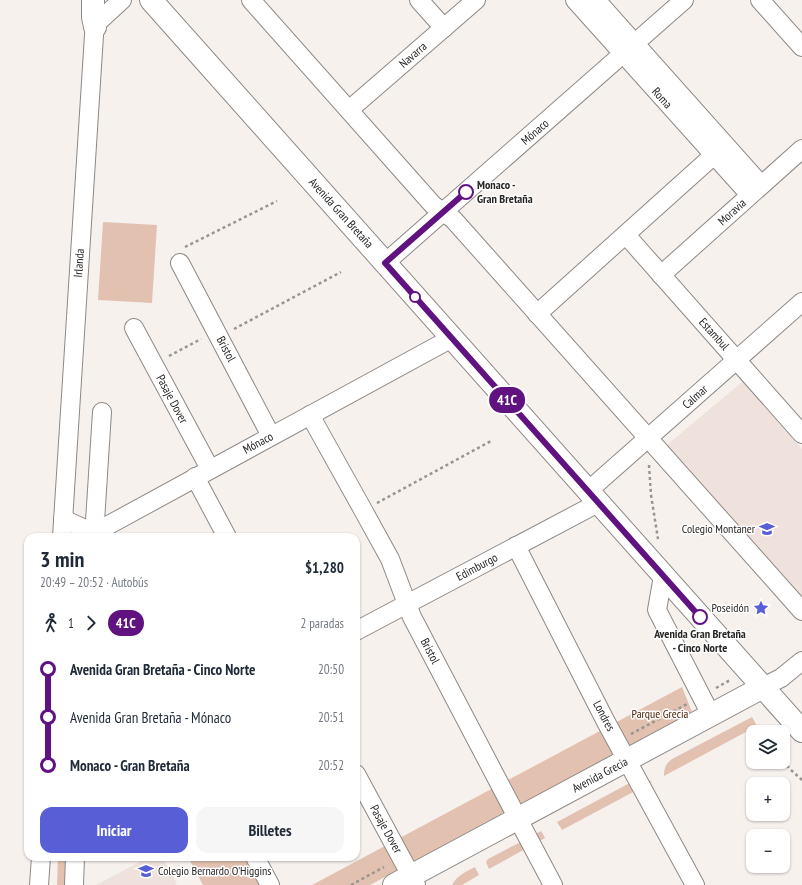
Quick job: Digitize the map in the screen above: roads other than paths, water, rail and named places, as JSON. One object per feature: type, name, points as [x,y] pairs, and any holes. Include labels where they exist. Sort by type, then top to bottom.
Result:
[{"type":"main road","points":[[93,0],[93,17],[95,27]]},
{"type":"main road","name":"Avenida Gran Bretaña","points":[[151,0],[802,731]]},
{"type":"main road","name":"Avenida Grecia","points":[[407,882],[518,819],[763,687]]},
{"type":"street","points":[[95,27],[100,20],[122,0]]},
{"type":"street","points":[[251,0],[433,205],[453,219],[802,611]]},
{"type":"street","points":[[419,0],[444,28]]},
{"type":"street","name":"Navarra","points":[[349,110],[476,0]]},
{"type":"street","name":"Roma","points":[[575,0],[629,49],[756,190]]},
{"type":"street","name":"Roma","points":[[596,0],[629,49],[714,155],[756,190]]},
{"type":"street","name":"Mónaco","points":[[385,263],[684,0]]},
{"type":"street","points":[[760,0],[802,47]]},
{"type":"street","name":"Irlanda","points":[[62,533],[95,27]]},
{"type":"street","name":"Moravia","points":[[661,275],[802,149]]},
{"type":"street","points":[[537,314],[714,155]]},
{"type":"street","name":"Estambul","points":[[626,235],[802,434]]},
{"type":"street","name":"Bristol","points":[[182,255],[218,334],[271,436]]},
{"type":"street","name":"Calmar","points":[[593,497],[648,438],[802,302]]},
{"type":"street","name":"Pasaje Dover","points":[[134,328],[154,364],[203,473],[226,533]]},
{"type":"street","name":"Mónaco","points":[[98,533],[310,414],[452,338]]},
{"type":"street","points":[[94,533],[102,412]]},
{"type":"street","name":"Bristol","points":[[310,414],[390,559],[406,604],[553,885]]},
{"type":"street","name":"Edimburgo","points":[[360,629],[516,546],[593,497]]},
{"type":"street","points":[[64,519],[90,533]]},
{"type":"street","name":"Londres","points":[[516,546],[606,722],[695,885]]},
{"type":"street","points":[[663,576],[657,610],[712,715]]},
{"type":"street","name":"Avenida Grecia","points":[[763,687],[781,678],[802,661]]},
{"type":"street","name":"Pasaje Dover","points":[[360,782],[407,882]]},
{"type":"street","points":[[40,885],[41,861]]},
{"type":"street","points":[[74,885],[75,861]]},
{"type":"street","points":[[257,861],[270,885]]},
{"type":"place","name":"Monaco - Gran Bretaña","points":[[466,192]]},
{"type":"place","name":"Colegio Montaner","points":[[767,529]]},
{"type":"place","name":"Poseidón","points":[[761,608]]},
{"type":"place","name":"Avenida Gran Bretaña - Cinco Norte","points":[[700,617]]},
{"type":"place","name":"Colegio Bernardo O'Higgins","points":[[146,871]]},
{"type":"park label","name":"Parque Grecia","points":[[660,714]]}]
